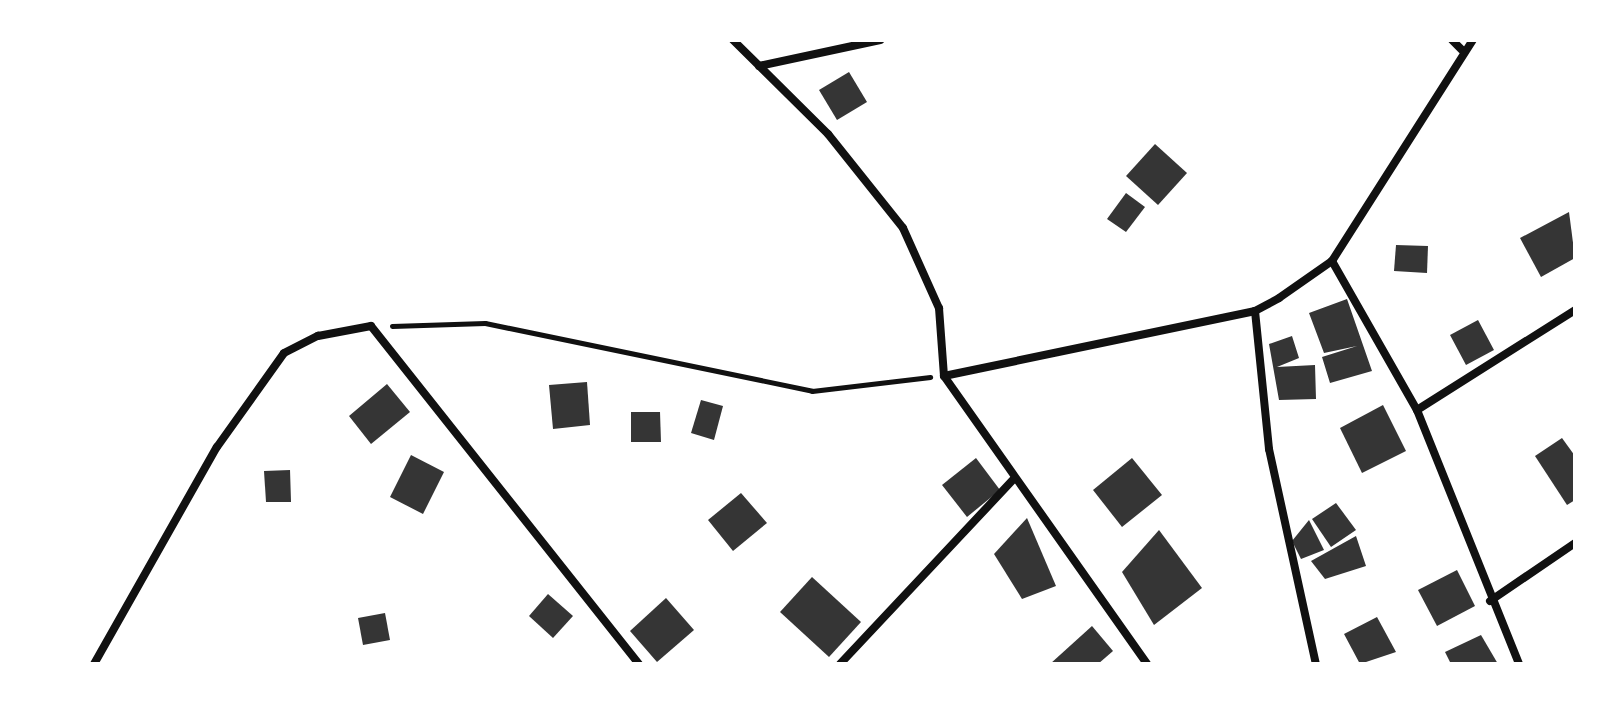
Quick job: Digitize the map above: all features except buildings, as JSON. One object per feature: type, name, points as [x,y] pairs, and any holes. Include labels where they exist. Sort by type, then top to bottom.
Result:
[{"type":"street","points":[[733,40],[828,134],[903,228],[939,308],[944,376],[1013,480],[1147,664]]},
{"type":"street","points":[[759,66],[880,40]]},
{"type":"street","points":[[1452,40],[1462,50]]},
{"type":"street","points":[[944,376],[1255,311],[1332,261],[1462,50],[1473,40]]},
{"type":"street","points":[[1332,261],[1417,410],[1490,601],[1519,664]]},
{"type":"street","points":[[1417,410],[1575,310]]},
{"type":"street","points":[[1255,311],[1269,449],[1316,664]]},
{"type":"street","points":[[94,664],[217,447],[284,353],[318,336],[371,326],[639,664]]},
{"type":"street","points":[[840,664],[1013,480]]},
{"type":"street","points":[[1490,601],[1575,543]]},
{"type":"path","points":[[371,326],[485,323],[812,391],[944,376]]}]
